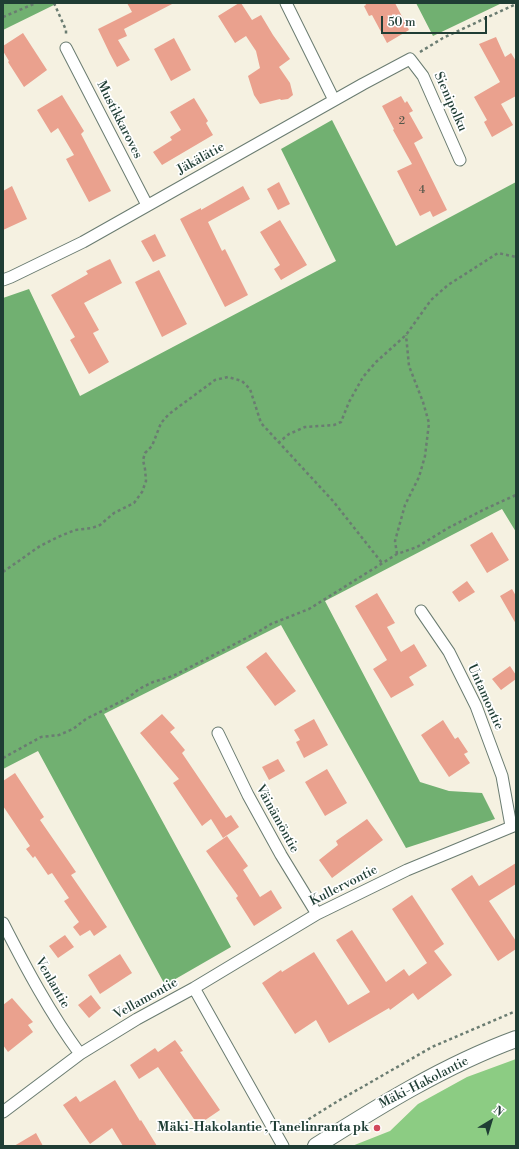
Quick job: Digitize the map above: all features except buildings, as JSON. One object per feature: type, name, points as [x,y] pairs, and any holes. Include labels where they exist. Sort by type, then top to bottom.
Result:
[{"type":"street","points":[[286,3],[334,100]]},
{"type":"street","name":"Mustikkaroves","points":[[66,48],[147,205]]},
{"type":"street","name":"Jäkälätie","points":[[3,280],[83,242],[334,100],[410,59]]},
{"type":"street","name":"Sienipolku","points":[[410,59],[423,76],[460,160]]},
{"type":"street","name":"Untamontie","points":[[421,611],[449,652],[476,706],[502,776],[513,825]]},
{"type":"street","name":"Väinämöntie","points":[[218,733],[248,795],[281,855],[317,914]]},
{"type":"street","name":"Kullervontie","points":[[194,988],[317,914],[407,870],[513,825]]},
{"type":"street","name":"Venlantie","points":[[3,923],[62,1030],[80,1054]]},
{"type":"street","name":"Vellamontie","points":[[3,1112],[80,1054],[137,1019],[194,988],[281,1142]]},
{"type":"street","name":"Mäki-Hakolantie","points":[[316,1146],[372,1110],[446,1070],[500,1045],[516,1040]]},
{"type":"path","points":[[3,17],[36,3]]},
{"type":"path","points":[[54,3],[66,30],[66,48]]},
{"type":"path","points":[[410,59],[443,38],[516,4]]},
{"type":"path","points":[[278,443],[289,434],[305,427],[334,426],[341,422],[349,402],[363,377],[376,362],[406,335],[431,300],[448,285],[498,253],[516,257]]},
{"type":"path","points":[[396,554],[395,540],[405,505],[419,477],[425,456],[428,423],[423,402],[410,366],[406,335]]},
{"type":"path","points":[[3,572],[40,546],[75,530],[92,528],[100,525],[114,513],[134,502],[142,492],[146,481],[146,469],[143,460],[145,453],[152,446],[161,423],[169,414],[215,380],[228,377],[242,381],[250,389],[261,423],[333,501],[382,563]]},
{"type":"path","points":[[3,758],[41,738],[59,735],[73,729],[86,719],[128,698],[139,689],[153,682],[173,676],[271,624],[309,609],[396,554],[417,547],[448,528],[516,495]]},
{"type":"path","points":[[281,1142],[338,1100],[432,1047],[516,1011]]},
{"type":"green space","points":[[3,3],[58,3],[3,30]]},
{"type":"green space","points":[[416,3],[502,3],[433,36]]},
{"type":"green space","points":[[332,120],[396,246],[516,182],[516,532],[502,509],[325,601],[420,782],[449,791],[482,793],[495,819],[406,848],[281,625],[104,714],[231,947],[165,985],[38,751],[3,769],[3,298],[29,289],[80,396],[336,261],[281,149]]},
{"type":"green space","points":[[516,1059],[516,1146],[352,1146],[390,1131],[418,1104],[467,1077]]},
{"type":"place","name":"Mäki-Hakolantie , Tanelinranta pk","points":[[377,1128]]}]
